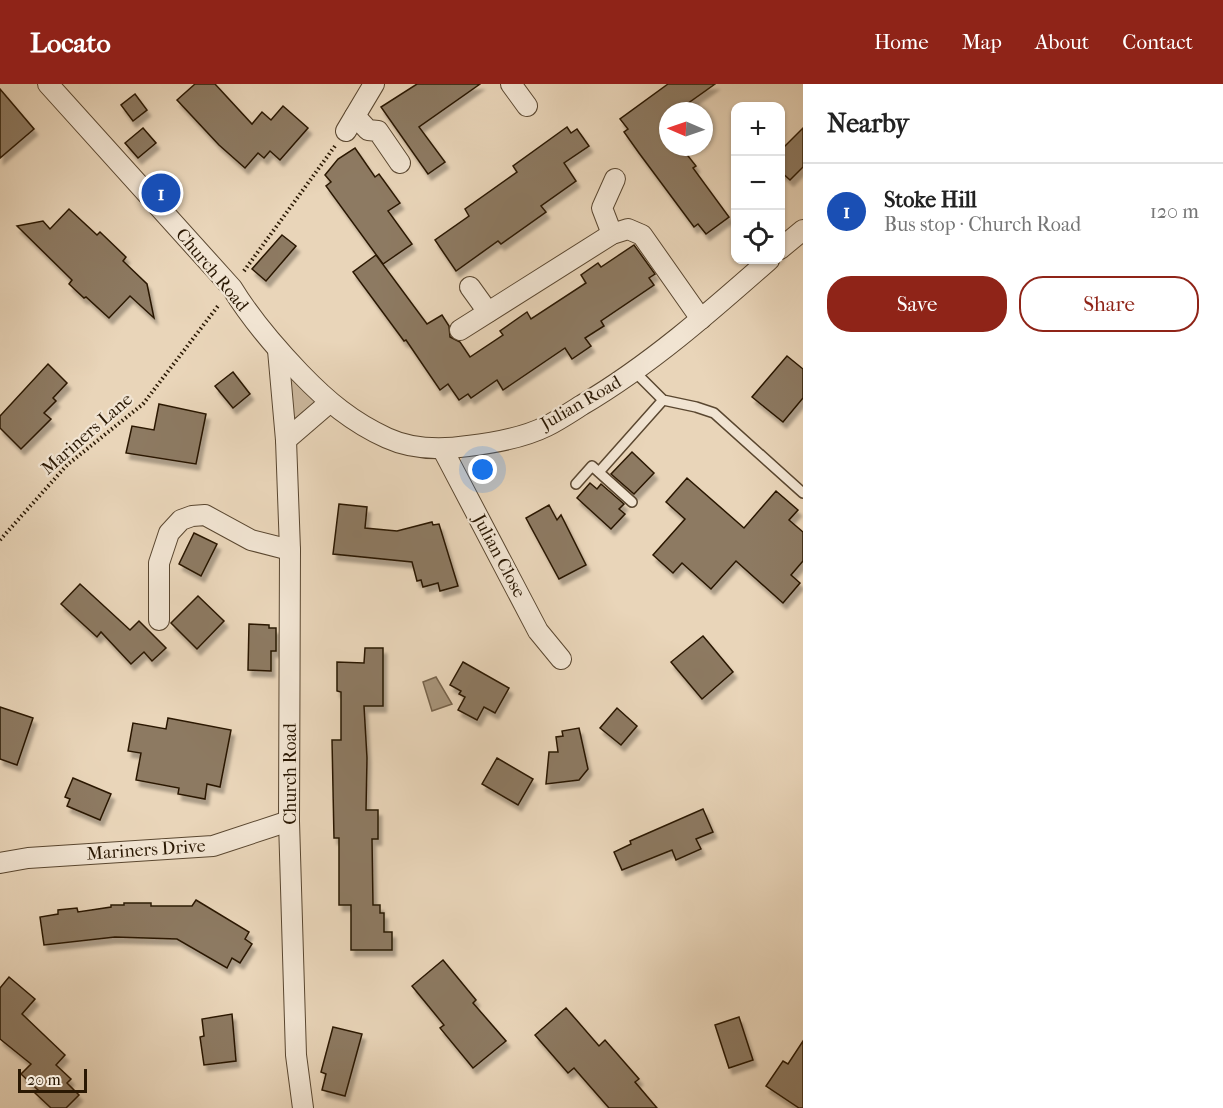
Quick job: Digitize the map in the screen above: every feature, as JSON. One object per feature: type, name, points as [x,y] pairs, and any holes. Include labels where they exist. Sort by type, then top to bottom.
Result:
[{"type":"street","name":"Church Road","points":[[48,84],[232,288],[244,309],[278,350],[329,403]]},
{"type":"street","points":[[374,84],[350,124],[378,131],[400,163]]},
{"type":"street","points":[[511,84],[527,106]]},
{"type":"street","points":[[612,234],[602,208],[615,179]]},
{"type":"street","points":[[460,330],[612,234],[628,229],[642,235],[701,319]]},
{"type":"street","points":[[785,245],[803,230]]},
{"type":"street","name":"Julian Road","points":[[329,403],[360,424],[389,439],[419,447],[443,450],[494,443],[546,427],[615,386],[701,319],[764,264]]},
{"type":"street","points":[[470,287],[488,312]]},
{"type":"street","name":"Church Road","points":[[278,350],[286,440],[290,550],[289,821],[296,1055],[303,1108]]},
{"type":"street","points":[[286,440],[329,403]]},
{"type":"street","name":"Julian Close","points":[[443,450],[538,631],[561,659]]},
{"type":"street","points":[[159,620],[159,563],[169,533],[181,520],[205,515],[251,540],[290,550]]},
{"type":"street","name":"Mariners Drive","points":[[0,863],[28,858],[213,846],[289,821]]},
{"type":"lane","points":[[634,371],[663,400],[696,406],[714,413],[803,493]]},
{"type":"lane","points":[[598,472],[663,400]]},
{"type":"lane","points":[[576,484],[592,466],[632,502]]},
{"type":"path","name":"Mariners Lane","points":[[0,540],[67,465],[143,404],[232,288],[350,124]]},
{"type":"shaded area","points":[[288,368],[318,400],[290,423]]},
{"type":"shaded area","points":[[436,677],[452,704],[432,711],[423,682]]},
{"type":"building","points":[[195,84],[215,84],[252,124],[262,112],[271,120],[283,106],[308,128],[280,160],[270,151],[264,158],[258,153],[245,168],[219,145],[177,100]]},
{"type":"building","points":[[417,84],[480,84],[419,127],[445,162],[428,174],[381,107]]},
{"type":"building","points":[[668,84],[715,84],[690,102],[659,102],[659,156],[688,156],[696,166],[693,168],[729,217],[706,234],[698,224],[694,227],[624,132],[628,129],[620,119]]},
{"type":"building","points":[[0,89],[34,129],[0,158]]},
{"type":"building","points":[[135,94],[147,110],[133,121],[121,105]]},
{"type":"building","points":[[567,127],[571,133],[577,129],[589,146],[564,163],[576,181],[541,206],[546,212],[501,244],[498,241],[456,271],[435,240],[469,216],[465,209],[517,172],[513,166]]},
{"type":"building","points":[[143,128],[156,143],[138,158],[125,143]]},
{"type":"building","points":[[803,128],[803,167],[790,180],[785,176],[785,146]]},
{"type":"building","points":[[355,148],[375,177],[379,174],[400,203],[388,211],[412,244],[383,264],[326,186],[331,182],[325,175],[338,159]]},
{"type":"building","points":[[69,209],[97,235],[100,232],[126,257],[123,261],[147,284],[154,318],[130,296],[109,318],[69,284],[72,280],[17,226],[43,221],[50,229]]},
{"type":"building","points":[[282,235],[296,246],[266,281],[252,269]]},
{"type":"building","points":[[634,245],[655,274],[649,278],[654,285],[601,321],[604,326],[585,338],[591,346],[572,359],[565,348],[503,390],[497,380],[471,398],[468,394],[459,400],[448,384],[440,390],[406,340],[404,341],[353,272],[376,255],[427,324],[442,315],[449,326],[450,337],[460,342],[470,357],[503,335],[500,331],[527,312],[531,319],[586,283],[581,275],[598,263],[601,267]]},
{"type":"building","points":[[787,356],[803,369],[803,398],[783,422],[752,397]]},
{"type":"building","points":[[48,364],[67,383],[53,398],[56,401],[44,413],[51,419],[21,449],[0,428],[0,416]]},
{"type":"building","points":[[233,372],[250,394],[233,408],[215,386]]},
{"type":"building","points":[[159,404],[206,414],[196,464],[126,453],[132,426],[154,430]]},
{"type":"building","points":[[632,452],[654,473],[634,494],[611,474]]},
{"type":"building","points":[[687,478],[744,528],[776,491],[798,510],[789,520],[803,532],[803,561],[791,575],[800,583],[783,603],[736,561],[711,589],[682,563],[673,573],[653,555],[685,519],[666,502]]},
{"type":"building","points":[[590,483],[597,489],[601,484],[624,504],[619,509],[625,514],[611,529],[577,498]]},
{"type":"building","points":[[339,504],[367,507],[365,528],[397,531],[432,522],[433,525],[439,524],[458,586],[440,591],[438,583],[423,587],[421,580],[417,581],[412,562],[333,554]]},
{"type":"building","points":[[549,505],[557,520],[561,515],[586,565],[559,579],[526,518]]},
{"type":"building","points":[[194,533],[217,544],[201,576],[179,564]]},
{"type":"building","points":[[80,584],[130,630],[139,621],[166,648],[152,661],[144,652],[131,664],[101,632],[97,637],[61,604]]},
{"type":"building","points":[[198,596],[224,621],[197,649],[171,623]]},
{"type":"building","points":[[249,624],[269,625],[269,628],[276,628],[276,651],[271,651],[271,671],[248,670]]},
{"type":"building","points":[[703,636],[733,672],[702,699],[671,662]]},
{"type":"building","points":[[365,648],[383,648],[383,706],[364,706],[367,758],[366,810],[378,810],[378,839],[372,839],[373,905],[380,905],[380,913],[384,913],[384,932],[392,932],[392,950],[351,950],[351,905],[339,905],[339,838],[334,838],[332,740],[341,740],[341,692],[337,691],[337,662],[364,663]]},
{"type":"building","points":[[463,662],[509,688],[495,713],[484,707],[477,720],[458,710],[465,697],[459,694],[461,691],[450,685]]},
{"type":"building","points":[[0,707],[33,718],[17,765],[0,759]]},
{"type":"building","points":[[617,708],[637,726],[621,745],[600,728]]},
{"type":"building","points":[[168,718],[231,730],[220,787],[207,784],[205,799],[178,794],[179,788],[136,780],[141,753],[128,751],[133,723],[166,729]]},
{"type":"building","points":[[579,728],[588,769],[579,780],[546,784],[549,752],[558,752],[556,737],[563,736],[562,731]]},
{"type":"building","points":[[497,758],[533,779],[518,805],[482,784]]},
{"type":"building","points":[[73,778],[111,794],[100,820],[67,806],[70,799],[65,797]]},
{"type":"building","points":[[703,809],[713,832],[696,839],[701,849],[676,860],[672,850],[622,870],[614,852],[631,844],[630,841]]},
{"type":"building","points":[[196,900],[249,932],[245,939],[252,944],[240,963],[232,958],[227,968],[177,939],[115,937],[44,945],[40,917],[58,914],[58,910],[77,908],[78,912],[111,907],[111,905],[124,905],[124,903],[151,903],[151,906],[192,906]]},
{"type":"building","points":[[443,960],[476,1000],[473,1003],[506,1041],[473,1068],[440,1028],[444,1025],[412,986]]},
{"type":"building","points":[[9,977],[35,999],[22,1014],[65,1055],[56,1065],[71,1079],[67,1083],[79,1095],[66,1108],[51,1108],[35,1093],[38,1090],[21,1074],[31,1064],[0,1039],[0,988]]},
{"type":"building","points":[[566,1008],[599,1046],[605,1040],[639,1079],[635,1082],[657,1108],[609,1108],[574,1068],[568,1073],[535,1035]]},
{"type":"building","points":[[232,1014],[236,1061],[204,1065],[200,1037],[204,1036],[202,1019]]},
{"type":"building","points":[[739,1017],[753,1060],[729,1068],[715,1025]]},
{"type":"building","points":[[333,1027],[362,1034],[345,1096],[322,1090],[326,1074],[321,1072]]},
{"type":"building","points":[[803,1041],[803,1108],[799,1108],[766,1086],[783,1061],[788,1064]]},
{"type":"place","name":"Stoke Hill","points":[[161,193]]}]
